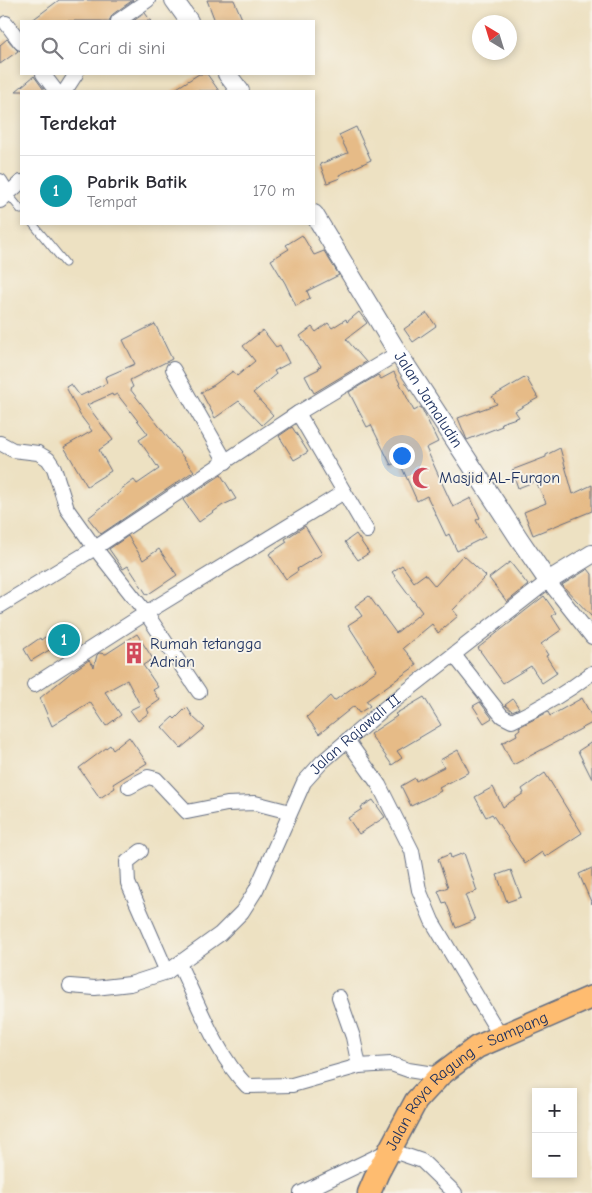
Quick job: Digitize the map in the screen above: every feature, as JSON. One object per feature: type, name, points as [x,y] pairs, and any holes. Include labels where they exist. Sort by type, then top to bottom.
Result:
[{"type":"main road","name":"Jalan Raya Ragung - Sampang","points":[[369,1193],[416,1101],[440,1075],[477,1047],[592,997]]},
{"type":"street","points":[[119,20],[148,0]]},
{"type":"street","points":[[174,0],[188,20]]},
{"type":"street","points":[[6,23],[20,42]]},
{"type":"street","points":[[45,75],[55,90]]},
{"type":"street","points":[[66,90],[75,75]]},
{"type":"street","points":[[228,75],[239,90]]},
{"type":"street","points":[[0,181],[4,197],[20,183]]},
{"type":"street","name":"Jalan Jamaludin","points":[[315,216],[398,353],[548,581]]},
{"type":"street","points":[[0,606],[95,548],[298,412],[398,353]]},
{"type":"street","points":[[172,369],[226,462]]},
{"type":"street","points":[[298,412],[367,531]]},
{"type":"street","points":[[0,443],[13,450],[38,453],[48,459],[54,468],[67,509],[146,613],[199,692]]},
{"type":"street","points":[[34,685],[146,613],[344,492]]},
{"type":"street","name":"Jalan Rajawali II","points":[[70,986],[95,988],[130,984],[167,972],[220,934],[242,912],[256,890],[304,782],[322,762],[385,708],[548,581],[592,554]]},
{"type":"street","points":[[548,581],[592,636]]},
{"type":"street","points":[[454,655],[502,716],[512,721],[534,711],[568,691],[592,673]]},
{"type":"street","points":[[347,740],[378,785],[412,851],[419,890],[432,921],[501,1037]]},
{"type":"street","points":[[129,787],[148,778],[156,779],[187,812],[206,810],[227,804],[255,803],[290,812]]},
{"type":"street","points":[[141,851],[128,862],[128,884],[167,972]]},
{"type":"street","points":[[179,964],[220,1048],[236,1075],[248,1086],[292,1085],[359,1066],[391,1064],[408,1070],[440,1075]]},
{"type":"street","points":[[339,998],[353,1037],[359,1066]]},
{"type":"street","points":[[301,1193],[390,1150],[422,1161],[455,1193]]},
{"type":"lane","points":[[4,197],[20,209]]},
{"type":"lane","points":[[34,225],[65,263]]},
{"type":"building","points":[[59,0],[133,0],[113,14],[110,20],[32,20]]},
{"type":"building","points":[[207,0],[234,0],[243,20],[215,20]]},
{"type":"building","points":[[145,13],[150,20],[134,20]]},
{"type":"building","points":[[7,39],[18,51],[0,64],[0,45]]},
{"type":"building","points":[[197,75],[208,75],[218,90],[174,90]]},
{"type":"building","points":[[34,76],[44,90],[20,90],[16,91]]},
{"type":"building","points":[[356,127],[371,160],[339,175],[340,178],[327,183],[320,164],[348,153],[339,135]]},
{"type":"building","points":[[302,235],[314,255],[324,251],[339,275],[307,291],[310,298],[296,306],[271,260],[289,249],[286,245]]},
{"type":"building","points":[[359,312],[367,323],[346,339],[366,362],[314,393],[305,376],[321,366],[300,336],[312,327],[316,332],[328,323],[332,328],[346,319],[347,322]]},
{"type":"building","points":[[427,313],[436,326],[413,342],[404,329]]},
{"type":"building","points":[[155,324],[172,359],[130,380],[133,387],[130,389],[194,471],[101,534],[88,518],[134,480],[137,484],[159,469],[139,440],[148,434],[117,394],[113,396],[112,394],[87,405],[113,440],[99,450],[111,471],[87,486],[64,447],[92,431],[80,415],[66,387],[71,384],[80,396],[107,383],[105,377],[135,364],[123,340]]},
{"type":"building","points":[[263,330],[276,347],[280,345],[289,363],[274,371],[276,374],[253,393],[273,415],[262,425],[239,401],[215,418],[201,392],[233,371],[237,376],[255,361],[243,346]]},
{"type":"building","points":[[394,372],[414,411],[421,407],[438,442],[426,448],[453,507],[471,498],[480,518],[476,520],[485,537],[457,551],[449,534],[446,536],[427,496],[417,501],[399,461],[391,465],[371,425],[367,427],[349,392],[378,375],[381,379]]},
{"type":"building","points":[[526,377],[538,398],[515,411],[519,417],[501,423],[502,426],[467,440],[458,418],[497,404],[492,397]]},
{"type":"building","points":[[292,427],[308,452],[294,460],[279,436]]},
{"type":"building","points":[[560,448],[573,494],[592,485],[592,511],[533,535],[524,512],[546,503],[536,481],[518,488],[512,470],[546,457],[546,455]]},
{"type":"building","points":[[221,475],[236,499],[223,505],[199,522],[183,500]]},
{"type":"building","points":[[305,526],[322,554],[297,569],[298,571],[286,579],[269,554],[287,542],[285,539]]},
{"type":"building","points":[[356,534],[369,553],[358,560],[345,542]]},
{"type":"building","points":[[128,536],[143,560],[159,549],[177,575],[147,595],[128,566],[123,569],[109,549]]},
{"type":"building","points":[[463,555],[486,576],[453,610],[458,616],[438,633],[432,624],[403,648],[417,665],[366,701],[370,706],[359,713],[354,706],[319,734],[307,717],[330,696],[334,701],[377,670],[348,625],[362,616],[355,606],[369,596],[396,633],[422,612],[392,572],[402,565],[414,582],[425,574],[435,586]]},
{"type":"building","points":[[510,562],[528,585],[507,602],[489,578]]},
{"type":"building","points":[[588,569],[592,574],[592,617],[562,585]]},
{"type":"building","points":[[544,596],[556,613],[552,616],[561,630],[541,644],[557,673],[542,683],[531,666],[503,683],[478,648]]},
{"type":"building","points":[[64,623],[79,646],[63,656],[56,646],[31,661],[24,649],[40,638],[41,640]]},
{"type":"building","points":[[137,634],[153,659],[143,665],[158,687],[153,690],[160,700],[147,709],[149,713],[138,721],[130,710],[140,705],[127,680],[105,692],[121,715],[106,726],[90,702],[52,726],[40,698],[89,660],[94,667],[99,653],[106,654]]},
{"type":"building","points":[[424,697],[441,725],[397,751],[402,758],[392,765],[370,734],[397,716],[395,714]]},
{"type":"building","points":[[582,698],[592,717],[592,723],[513,765],[502,743],[517,735],[516,732],[520,729],[519,727],[548,712],[550,716]]},
{"type":"building","points":[[513,699],[519,708],[512,711],[505,705]]},
{"type":"building","points":[[480,702],[492,718],[484,723],[473,706]]},
{"type":"building","points":[[187,707],[193,717],[205,728],[181,748],[162,727],[173,717],[175,719]]},
{"type":"building","points":[[129,737],[147,763],[113,784],[115,788],[100,798],[79,768],[110,745],[113,750]]},
{"type":"building","points":[[592,742],[592,779],[578,751]]},
{"type":"building","points":[[458,750],[469,772],[439,788],[441,791],[411,806],[401,786],[415,778],[416,781],[444,767],[440,760]]},
{"type":"building","points":[[545,773],[582,833],[545,857],[542,852],[525,864],[492,814],[486,817],[475,797],[493,787],[503,807],[524,793],[522,789]]},
{"type":"building","points":[[373,800],[385,817],[359,834],[348,818]]},
{"type":"building","points":[[464,853],[477,891],[465,895],[475,920],[456,928],[446,902],[443,903],[438,891],[448,887],[438,859],[450,854],[451,858]]},
{"type":"building","points":[[592,868],[592,904],[579,874]]},
{"type":"building","points":[[511,870],[521,897],[507,902],[497,875]]},
{"type":"place","name":"Masjid AL-Furqon","points":[[423,478]]},
{"type":"place","name":"Pabrik Batik","points":[[64,640]]},
{"type":"place","name":"Rumah tetangga Adrian","points":[[134,653]]}]
